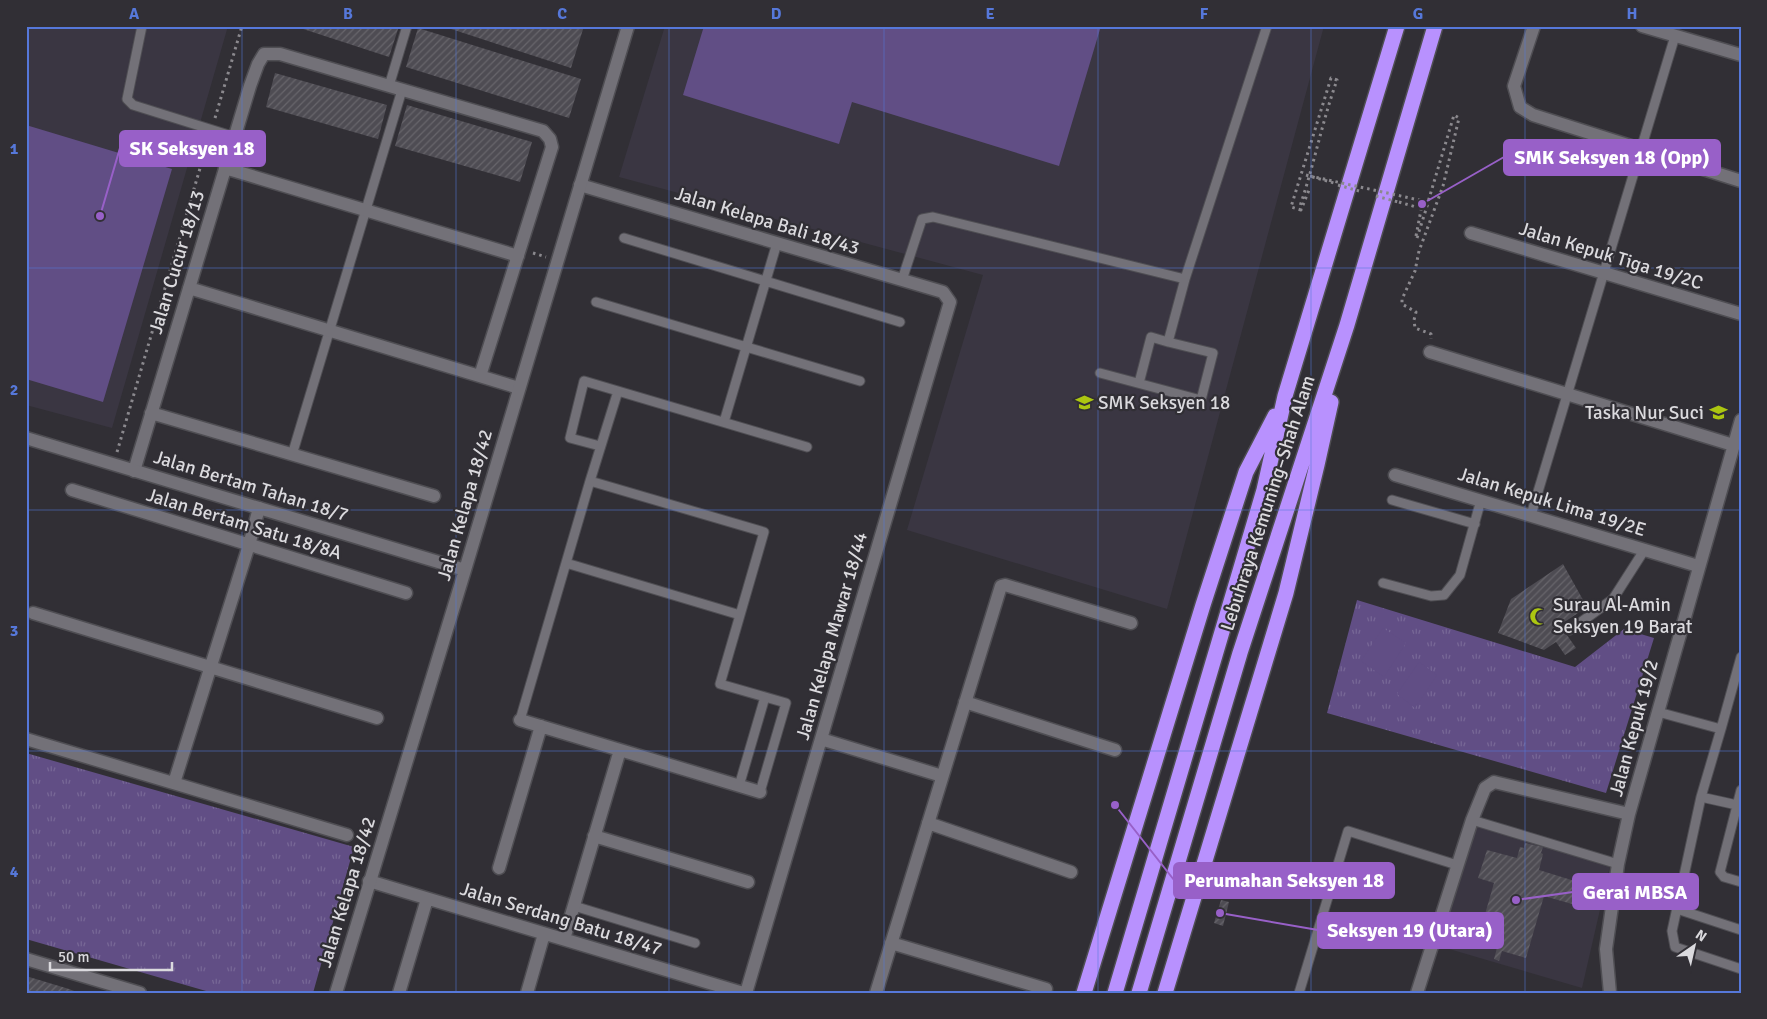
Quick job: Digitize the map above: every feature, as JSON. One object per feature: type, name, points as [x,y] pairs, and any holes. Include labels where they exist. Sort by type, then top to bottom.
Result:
[{"type":"highway","name":"Lebuhraya Kemuning–Shah Alam","points":[[1115,993],[1264,490],[1286,396],[1397,26]]},
{"type":"highway","name":"Lebuhraya Kemuning–Shah Alam","points":[[1139,993],[1240,653],[1347,325],[1435,26]]},
{"type":"highway","points":[[1428,53],[1441,26]]},
{"type":"highway","points":[[1165,993],[1286,593],[1317,465],[1347,325]]},
{"type":"highway","points":[[1084,993],[1203,605],[1246,472],[1286,396]]},
{"type":"street","name":"Jalan Kelapa 18/42","points":[[336,993],[466,570],[628,26]]},
{"type":"street","points":[[1534,26],[1514,86],[1520,107],[1533,115],[1741,182]]},
{"type":"street","points":[[1642,26],[1741,55]]},
{"type":"street","name":"Jalan Cucur 18/13","points":[[134,470],[235,137],[258,64],[264,54],[280,54],[395,88]]},
{"type":"street","points":[[395,88],[543,131],[550,139],[552,147],[480,376]]},
{"type":"street","points":[[226,168],[519,253]]},
{"type":"street","name":"Jalan Kelapa Bali 18/43","points":[[580,185],[943,292]]},
{"type":"street","name":"Jalan Kepuk Tiga 19/2C","points":[[1471,233],[1741,314]]},
{"type":"street","points":[[189,288],[519,388]]},
{"type":"street","name":"Jalan Kelapa Mawar 18/44","points":[[744,993],[950,302],[943,292]]},
{"type":"street","points":[[1430,352],[1733,445]]},
{"type":"street","points":[[151,413],[434,496]]},
{"type":"street","name":"Jalan Kepuk 19/2","points":[[1610,993],[1606,949],[1618,864],[1698,566],[1740,427]]},
{"type":"street","name":"Jalan Bertam Tahan 18/7","points":[[26,438],[466,570]]},
{"type":"street","name":"Jalan Kepuk Lima 19/2E","points":[[1395,474],[1698,566]]},
{"type":"street","name":"Jalan Bertam Satu 18/8A","points":[[72,490],[406,593]]},
{"type":"street","points":[[174,783],[259,508]]},
{"type":"street","points":[[876,993],[1001,586],[1005,585],[1131,623]]},
{"type":"street","points":[[33,612],[376,718]]},
{"type":"street","points":[[965,702],[1115,750]]},
{"type":"street","points":[[520,720],[760,792]]},
{"type":"street","points":[[499,868],[541,726]]},
{"type":"street","points":[[26,739],[347,834]]},
{"type":"street","points":[[821,739],[942,776]]},
{"type":"street","points":[[564,940],[620,750]]},
{"type":"street","points":[[1417,993],[1457,865],[1485,788],[1494,782],[1630,814]]},
{"type":"street","points":[[928,822],[1071,872]]},
{"type":"street","points":[[594,836],[748,882]]},
{"type":"street","name":"Jalan Serdang Batu 18/47","points":[[369,881],[564,940],[714,989],[744,993]]},
{"type":"street","points":[[399,993],[427,899]]},
{"type":"street","points":[[527,993],[544,934]]},
{"type":"street","points":[[891,943],[1046,989]]},
{"type":"street","points":[[26,958],[115,989],[140,993]]},
{"type":"lane","points":[[142,26],[127,99],[133,105],[235,137]]},
{"type":"lane","points":[[292,455],[366,210],[395,88],[407,26]]},
{"type":"lane","points":[[1168,342],[1185,279],[1267,26]]},
{"type":"lane","points":[[1530,515],[1675,36]]},
{"type":"lane","points":[[902,280],[922,219],[933,217],[1185,279]]},
{"type":"lane","points":[[624,238],[900,322]]},
{"type":"lane","points":[[724,422],[777,243]]},
{"type":"lane","points":[[596,302],[860,381]]},
{"type":"lane","points":[[1100,373],[1201,400],[1213,354],[1151,337],[1139,383]]},
{"type":"lane","points":[[600,446],[570,438],[584,381],[807,446]]},
{"type":"lane","points":[[520,720],[600,446],[618,391]]},
{"type":"lane","points":[[590,481],[764,532],[720,684],[786,703],[760,792]]},
{"type":"lane","points":[[1392,500],[1474,524]]},
{"type":"lane","points":[[1383,583],[1431,596],[1444,595],[1460,575],[1481,500]]},
{"type":"lane","points":[[1570,630],[1613,599],[1644,549]]},
{"type":"lane","points":[[566,563],[740,615]]},
{"type":"lane","points":[[1741,657],[1701,797],[1672,931],[1675,947],[1741,969]]},
{"type":"lane","points":[[739,786],[765,697]]},
{"type":"lane","points":[[1658,712],[1721,729]]},
{"type":"lane","points":[[1741,790],[1720,872],[1724,877],[1741,882]]},
{"type":"lane","points":[[1701,797],[1737,805]]},
{"type":"lane","points":[[1472,820],[1618,864]]},
{"type":"lane","points":[[1299,993],[1348,831],[1457,865]]},
{"type":"lane","points":[[574,906],[695,943]]},
{"type":"lane","points":[[1676,910],[1741,930]]},
{"type":"path","points":[[114,464],[242,26]]},
{"type":"path","points":[[1331,78],[1337,80],[1308,175],[1300,206],[1301,210],[1291,207],[1331,78]]},
{"type":"path","points":[[1421,210],[1417,238],[1454,115],[1459,118],[1443,186],[1419,251],[1415,270],[1402,299],[1402,304],[1416,312],[1415,328],[1432,334],[1430,352]]},
{"type":"path","points":[[1308,175],[1359,191]]},
{"type":"path","points":[[1308,175],[1428,202]]},
{"type":"path","points":[[1301,210],[1309,190]]},
{"type":"path","points":[[1376,196],[1416,207],[1428,202]]},
{"type":"path","points":[[519,253],[558,260]]},
{"type":"shaded area","points":[[26,26],[228,26],[112,428],[26,405]]},
{"type":"shaded area","name":"SMK Seksyen 18","points":[[665,26],[1324,26],[1167,609],[907,530],[983,275],[619,177]]},
{"type":"shaded area","points":[[1476,825],[1610,866],[1582,988],[1439,946]]},
{"type":"green space","points":[[704,26],[1101,26],[1059,166],[852,102],[839,144],[683,95]]},
{"type":"green space","points":[[26,125],[172,169],[103,402],[26,379]]},
{"type":"green space","points":[[1357,600],[1575,667],[1624,629],[1654,638],[1606,793],[1327,713]]},
{"type":"green space","points":[[1383,628],[1406,643],[1384,677],[1361,661]]},
{"type":"green space","points":[[1419,662],[1437,675],[1415,708],[1397,694]]},
{"type":"green space","points":[[26,753],[354,847],[313,993],[213,993],[26,939]]},
{"type":"building","points":[[294,26],[399,26],[389,57]]},
{"type":"building","points":[[442,26],[584,26],[571,68]]},
{"type":"building","points":[[418,28],[581,79],[569,118],[406,67]]},
{"type":"building","points":[[275,73],[387,105],[378,139],[266,107]]},
{"type":"building","points":[[407,105],[532,142],[520,182],[395,146]]},
{"type":"building","name":"Surau Al-Amin Seksyen 19 Barat","points":[[1563,564],[1587,607],[1560,625],[1576,648],[1565,655],[1556,642],[1544,650],[1498,633],[1511,599]]},
{"type":"building","points":[[1525,843],[1543,847],[1539,870],[1578,882],[1572,904],[1544,896],[1526,958],[1502,951],[1499,961],[1494,959],[1497,948],[1477,942],[1494,883],[1478,878],[1487,850],[1517,858],[1520,847],[1524,848]]},
{"type":"building","points":[[1221,900],[1229,902],[1223,926],[1214,923]]},
{"type":"building","points":[[26,976],[69,989],[79,993],[26,993]]},
{"type":"place","name":"SMK Seksyen 18 (Opp)","points":[[1422,204]]},
{"type":"place","name":"SK Seksyen 18","points":[[100,216]]},
{"type":"place","name":"SMK Seksyen 18","points":[[1084,403]]},
{"type":"place","name":"Taska Nur Suci","points":[[1718,413]]},
{"type":"place","name":"Surau Al-Amin Seksyen 19 Barat","points":[[1539,616]]},
{"type":"place","name":"Perumahan Seksyen 18","points":[[1115,805]]},
{"type":"place","name":"Gerai MBSA","points":[[1516,900]]},
{"type":"place","name":"Seksyen 19 (Utara)","points":[[1220,913]]}]
